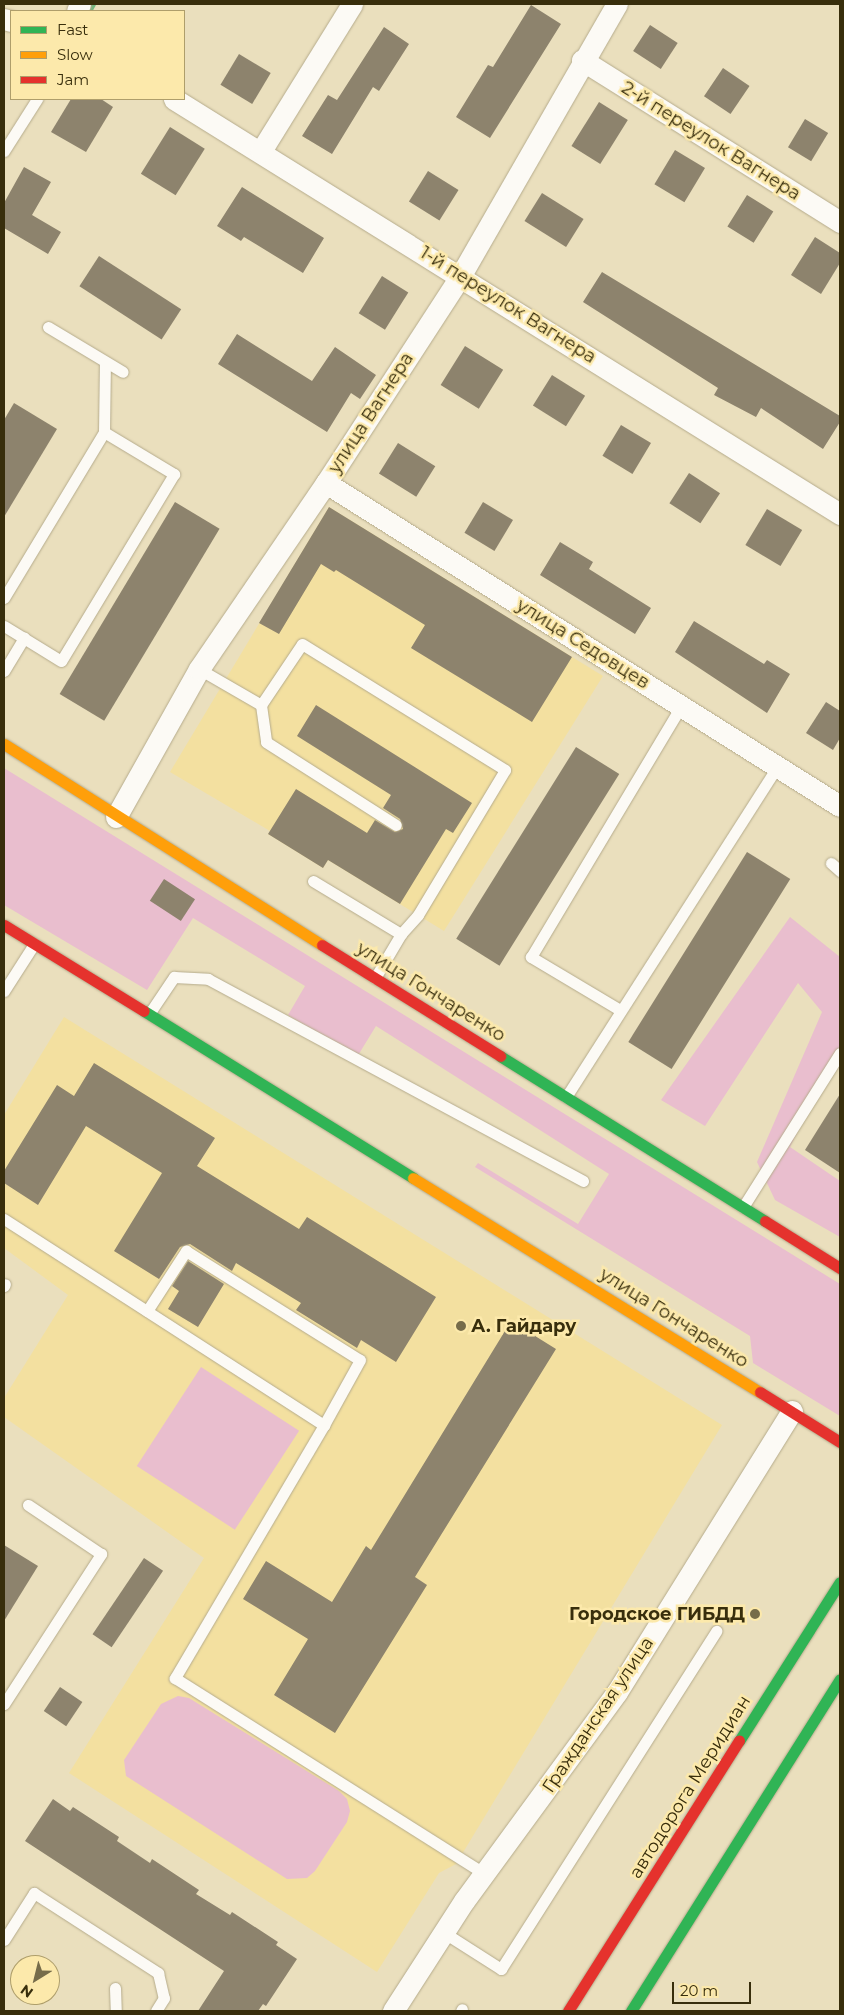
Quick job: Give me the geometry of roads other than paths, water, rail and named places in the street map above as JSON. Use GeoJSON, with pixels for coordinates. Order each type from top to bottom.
{"type":"FeatureCollection","features":[{"type":"Feature","properties":{"kind":"street"},"geometry":{"type":"LineString","coordinates":[[261,151],[352,4]]}},
{"type":"Feature","properties":{"kind":"street","name":"улица Вагнера"},"geometry":{"type":"LineString","coordinates":[[116,818],[199,669],[326,482],[460,275],[582,60],[616,4]]}},
{"type":"Feature","properties":{"kind":"street","name":"2-й переулок Вагнера"},"geometry":{"type":"LineString","coordinates":[[582,60],[840,222]]}},
{"type":"Feature","properties":{"kind":"street","name":"1-й переулок Вагнера"},"geometry":{"type":"LineString","coordinates":[[176,100],[460,275],[840,514]]}},
{"type":"Feature","properties":{"kind":"street","name":"улица Седовцев"},"geometry":{"type":"LineString","coordinates":[[326,482],[840,806]]}},
{"type":"Feature","properties":{"kind":"street","name":"улица Гончаренко"},"geometry":{"type":"LineString","coordinates":[[4,744],[116,818],[840,1268]]}},
{"type":"Feature","properties":{"kind":"street","name":"улица Гончаренко"},"geometry":{"type":"LineString","coordinates":[[4,925],[840,1442]]}},
{"type":"Feature","properties":{"kind":"street","name":"Гражданская улица"},"geometry":{"type":"LineString","coordinates":[[393,2011],[443,1932],[617,1692],[792,1411]]}},
{"type":"Feature","properties":{"kind":"street","name":"автодорога Меридиан"},"geometry":{"type":"LineString","coordinates":[[568,2011],[840,1582]]}},
{"type":"Feature","properties":{"kind":"street"},"geometry":{"type":"LineString","coordinates":[[631,2011],[840,1678]]}},
{"type":"Feature","properties":{"kind":"lane"},"geometry":{"type":"LineString","coordinates":[[4,151],[36,100]]}},
{"type":"Feature","properties":{"kind":"lane"},"geometry":{"type":"LineString","coordinates":[[48,327],[123,372]]}},
{"type":"Feature","properties":{"kind":"lane"},"geometry":{"type":"LineString","coordinates":[[4,598],[104,432],[105,362]]}},
{"type":"Feature","properties":{"kind":"lane"},"geometry":{"type":"LineString","coordinates":[[4,626],[61,661],[174,474],[104,432]]}},
{"type":"Feature","properties":{"kind":"lane"},"geometry":{"type":"LineString","coordinates":[[4,671],[24,638]]}},
{"type":"Feature","properties":{"kind":"lane"},"geometry":{"type":"LineString","coordinates":[[375,978],[401,934],[418,915],[506,770],[302,644],[261,705],[266,742],[396,826]]}},
{"type":"Feature","properties":{"kind":"lane"},"geometry":{"type":"LineString","coordinates":[[199,669],[261,705]]}},
{"type":"Feature","properties":{"kind":"lane"},"geometry":{"type":"LineString","coordinates":[[620,1010],[531,957],[682,706]]}},
{"type":"Feature","properties":{"kind":"lane"},"geometry":{"type":"LineString","coordinates":[[566,1097],[776,767]]}},
{"type":"Feature","properties":{"kind":"lane"},"geometry":{"type":"LineString","coordinates":[[830,863],[840,870]]}},
{"type":"Feature","properties":{"kind":"lane"},"geometry":{"type":"LineString","coordinates":[[313,881],[401,934]]}},
{"type":"Feature","properties":{"kind":"lane"},"geometry":{"type":"LineString","coordinates":[[4,991],[34,944]]}},
{"type":"Feature","properties":{"kind":"lane"},"geometry":{"type":"LineString","coordinates":[[149,1014],[174,977],[208,979],[583,1181]]}},
{"type":"Feature","properties":{"kind":"lane"},"geometry":{"type":"LineString","coordinates":[[743,1207],[840,1054]]}},
{"type":"Feature","properties":{"kind":"lane"},"geometry":{"type":"LineString","coordinates":[[4,1220],[324,1425]]}},
{"type":"Feature","properties":{"kind":"lane"},"geometry":{"type":"LineString","coordinates":[[148,1311],[186,1251],[360,1360],[324,1425],[175,1678],[484,1874]]}},
{"type":"Feature","properties":{"kind":"lane"},"geometry":{"type":"LineString","coordinates":[[4,1704],[101,1554],[28,1505]]}},
{"type":"Feature","properties":{"kind":"lane"},"geometry":{"type":"LineString","coordinates":[[443,1932],[501,1969],[716,1631]]}},
{"type":"Feature","properties":{"kind":"lane"},"geometry":{"type":"LineString","coordinates":[[4,1940],[34,1893],[158,1973],[164,1998],[156,2011]]}},
{"type":"Feature","properties":{"kind":"lane"},"geometry":{"type":"LineString","coordinates":[[115,1988],[116,2011]]}},
{"type":"Feature","properties":{"kind":"waterway"},"geometry":{"type":"LineString","coordinates":[[89,10],[92,4]]}},
{"type":"Feature","properties":{"kind":"place","name":"А. Гайдару"},"geometry":{"type":"Point","coordinates":[461,1326]}},
{"type":"Feature","properties":{"kind":"place","name":"Городское ГИБДД"},"geometry":{"type":"Point","coordinates":[755,1614]}}]}
